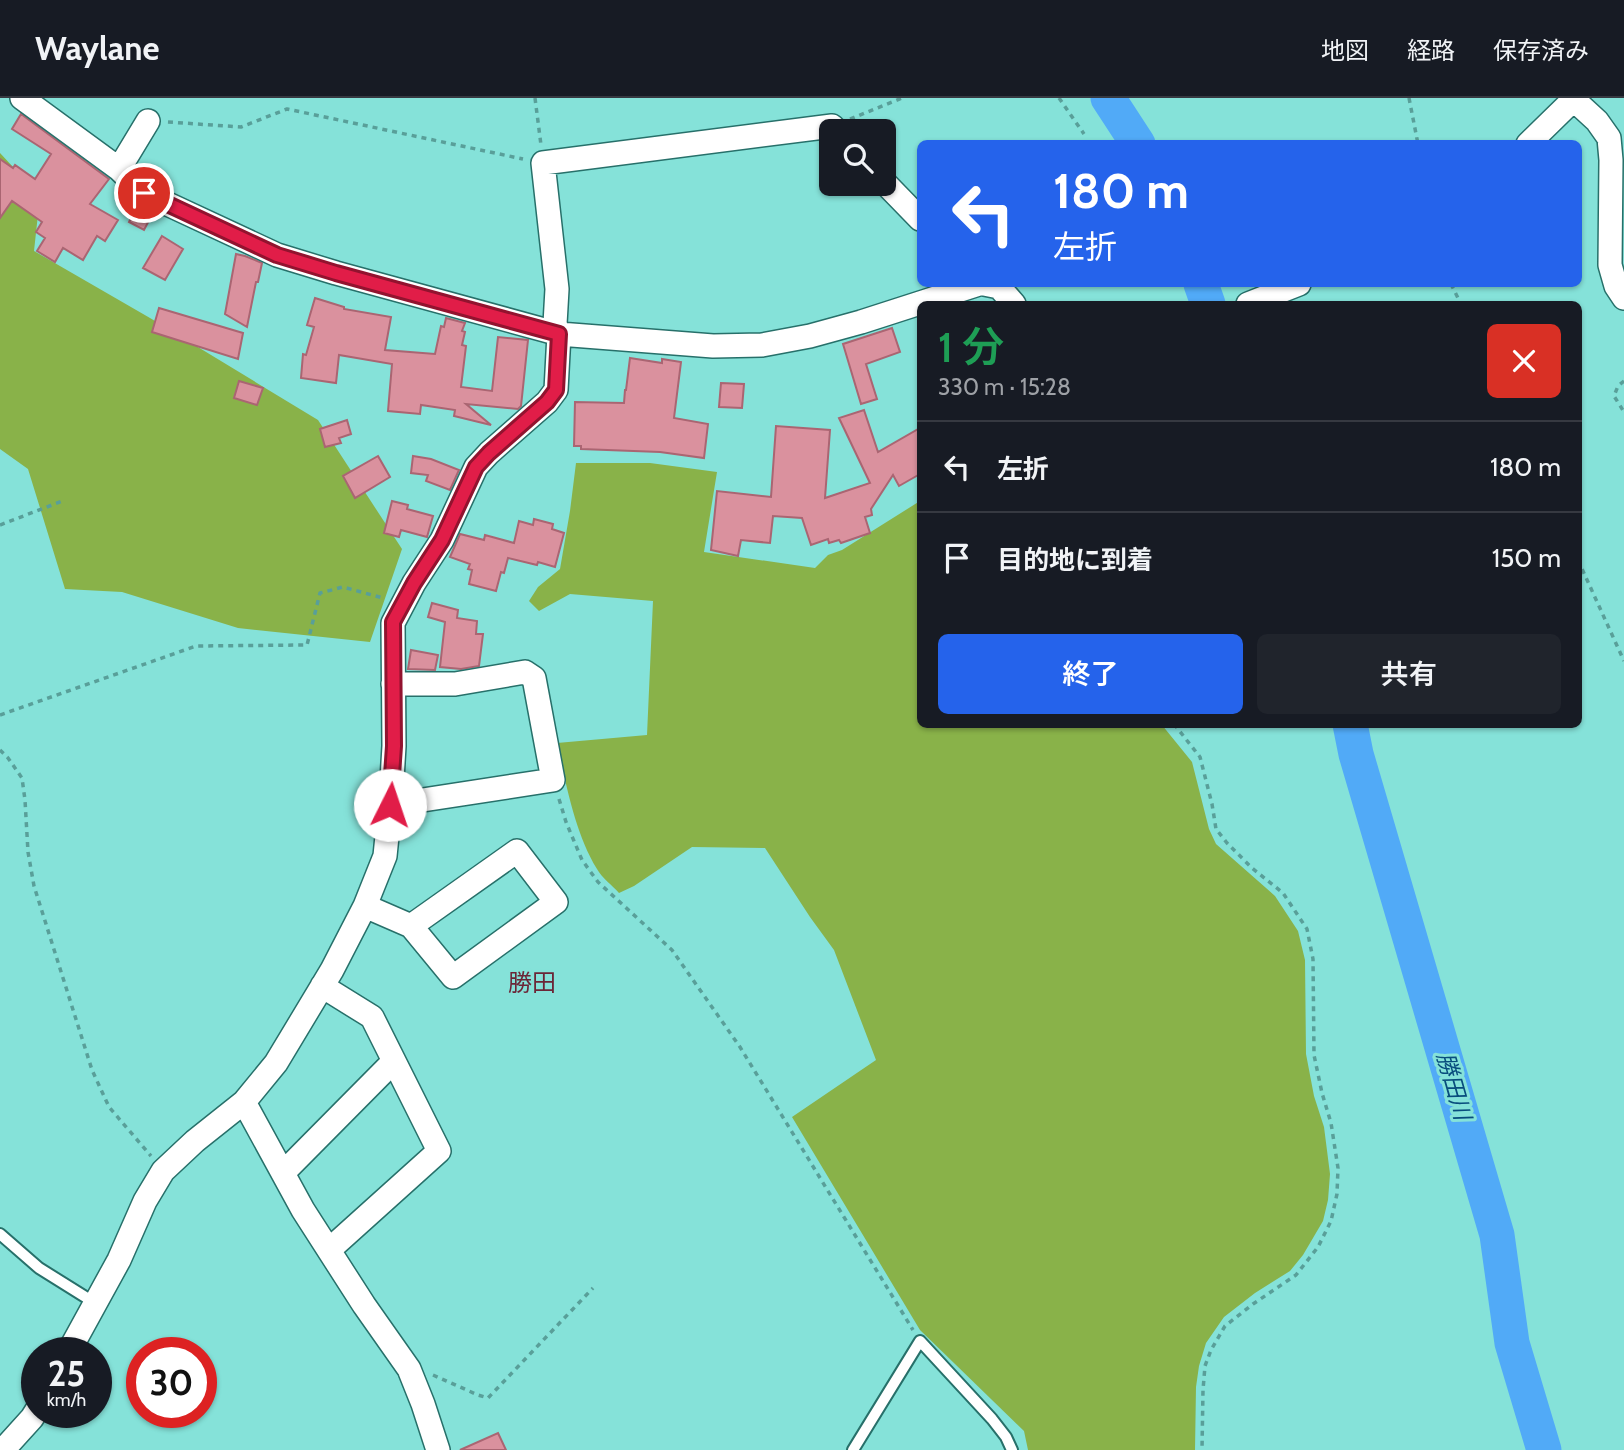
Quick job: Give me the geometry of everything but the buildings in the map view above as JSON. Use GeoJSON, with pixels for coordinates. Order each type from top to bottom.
{"type":"FeatureCollection","features":[{"type":"Feature","properties":{"kind":"street"},"geometry":{"type":"LineString","coordinates":[[22,98],[119,169],[144,193],[277,255],[559,334],[713,346],[762,345],[810,336],[917,304]]}},
{"type":"Feature","properties":{"kind":"street"},"geometry":{"type":"LineString","coordinates":[[1532,140],[1573,99],[1597,121],[1609,138],[1612,160],[1610,265],[1616,286],[1624,298]]}},
{"type":"Feature","properties":{"kind":"street"},"geometry":{"type":"LineString","coordinates":[[119,169],[148,121]]}},
{"type":"Feature","properties":{"kind":"street"},"geometry":{"type":"LineString","coordinates":[[77,1337],[119,1260],[145,1201],[163,1171],[244,1102],[276,1063],[365,906],[384,856],[390,805],[394,746],[393,622],[442,540],[476,467],[547,402],[556,390],[559,334],[555,324],[557,289],[544,163],[819,131]]}},
{"type":"Feature","properties":{"kind":"street"},"geometry":{"type":"LineString","coordinates":[[896,194],[917,216]]}},
{"type":"Feature","properties":{"kind":"street"},"geometry":{"type":"LineString","coordinates":[[928,301],[972,287]]}},
{"type":"Feature","properties":{"kind":"street"},"geometry":{"type":"LineString","coordinates":[[999,287],[1011,301]]}},
{"type":"Feature","properties":{"kind":"street"},"geometry":{"type":"LineString","coordinates":[[1257,301],[1292,287]]}},
{"type":"Feature","properties":{"kind":"street"},"geometry":{"type":"LineString","coordinates":[[390,805],[553,780],[534,678],[525,672],[455,684],[393,684]]}},
{"type":"Feature","properties":{"kind":"street"},"geometry":{"type":"LineString","coordinates":[[365,906],[411,926],[453,977],[556,902],[517,851],[411,926]]}},
{"type":"Feature","properties":{"kind":"street"},"geometry":{"type":"LineString","coordinates":[[322,986],[372,1017],[439,1151],[329,1250]]}},
{"type":"Feature","properties":{"kind":"street"},"geometry":{"type":"LineString","coordinates":[[283,1173],[394,1061]]}},
{"type":"Feature","properties":{"kind":"street"},"geometry":{"type":"LineString","coordinates":[[244,1102],[303,1210],[403,1360],[423,1404],[438,1450]]}},
{"type":"Feature","properties":{"kind":"street"},"geometry":{"type":"LineString","coordinates":[[3,1450],[23,1428]]}},
{"type":"Feature","properties":{"kind":"lane"},"geometry":{"type":"LineString","coordinates":[[0,1234],[39,1268],[95,1303]]}},
{"type":"Feature","properties":{"kind":"lane"},"geometry":{"type":"LineString","coordinates":[[853,1450],[920,1341],[992,1419],[1012,1450]]}},
{"type":"Feature","properties":{"kind":"path"},"geometry":{"type":"LineString","coordinates":[[148,121],[241,127],[287,109],[544,163],[536,98]]}},
{"type":"Feature","properties":{"kind":"path"},"geometry":{"type":"LineString","coordinates":[[857,119],[902,98]]}},
{"type":"Feature","properties":{"kind":"path"},"geometry":{"type":"LineString","coordinates":[[1059,98],[1084,134]]}},
{"type":"Feature","properties":{"kind":"path"},"geometry":{"type":"LineString","coordinates":[[1409,98],[1417,140]]}},
{"type":"Feature","properties":{"kind":"path"},"geometry":{"type":"LineString","coordinates":[[1624,381],[1618,386],[1614,396],[1624,412]]}},
{"type":"Feature","properties":{"kind":"path"},"geometry":{"type":"LineString","coordinates":[[0,525],[65,500]]}},
{"type":"Feature","properties":{"kind":"path"},"geometry":{"type":"LineString","coordinates":[[1582,569],[1624,661]]}},
{"type":"Feature","properties":{"kind":"path"},"geometry":{"type":"LineString","coordinates":[[0,715],[196,646],[307,645],[320,593],[343,587],[402,604]]}},
{"type":"Feature","properties":{"kind":"path"},"geometry":{"type":"LineString","coordinates":[[1177,728],[1200,757],[1216,829],[1227,843],[1283,893],[1307,929],[1313,959],[1314,1055],[1331,1123],[1338,1168],[1337,1194],[1331,1220],[1318,1247],[1296,1275],[1225,1326],[1211,1350],[1205,1366],[1202,1450]]}},
{"type":"Feature","properties":{"kind":"path"},"geometry":{"type":"LineString","coordinates":[[0,750],[22,778],[28,852],[34,886],[92,1070],[109,1107],[163,1171]]}},
{"type":"Feature","properties":{"kind":"path"},"geometry":{"type":"LineString","coordinates":[[553,780],[582,860],[598,882],[672,950],[687,971],[740,1047],[920,1341]]}},
{"type":"Feature","properties":{"kind":"path"},"geometry":{"type":"LineString","coordinates":[[403,1360],[488,1398],[593,1288]]}},
{"type":"Feature","properties":{"kind":"green space"},"geometry":{"type":"Polygon","coordinates":[[[0,153],[40,196],[34,251],[318,420],[402,549],[370,642],[238,628],[122,592],[65,589],[28,469],[0,449],[0,153]]]}},
{"type":"Feature","properties":{"kind":"green space"},"geometry":{"type":"Polygon","coordinates":[[[576,463],[650,463],[717,472],[704,552],[815,568],[828,555],[842,550],[917,503],[917,728],[1164,728],[1192,762],[1209,829],[1216,844],[1275,896],[1298,931],[1305,960],[1306,1054],[1314,1096],[1324,1127],[1330,1174],[1323,1221],[1303,1255],[1290,1271],[1224,1317],[1206,1343],[1196,1387],[1195,1450],[1028,1450],[1024,1431],[920,1330],[792,1117],[876,1060],[834,950],[765,848],[692,847],[619,893],[597,869],[577,824],[557,743],[647,735],[653,601],[570,594],[539,611],[529,601],[538,587],[560,569],[576,463]]]}},
{"type":"Feature","properties":{"kind":"waterway","name":"勝田川"},"geometry":{"type":"LineString","coordinates":[[1108,98],[1135,140]]}},
{"type":"Feature","properties":{"kind":"waterway","name":"勝田川"},"geometry":{"type":"LineString","coordinates":[[1202,287],[1207,301]]}},
{"type":"Feature","properties":{"kind":"waterway","name":"勝田川"},"geometry":{"type":"LineString","coordinates":[[1351,728],[1356,754],[1497,1235],[1512,1343],[1544,1450]]}},
{"type":"Feature","properties":{"kind":"district","name":"勝田"},"geometry":{"type":"Point","coordinates":[532,982]}},
{"type":"Feature","properties":{"kind":"route"},"geometry":{"type":"LineString","coordinates":[[144,193],[277,255],[559,334],[556,390],[547,402],[476,467],[442,540],[393,622],[394,746],[390,805]]}}]}
